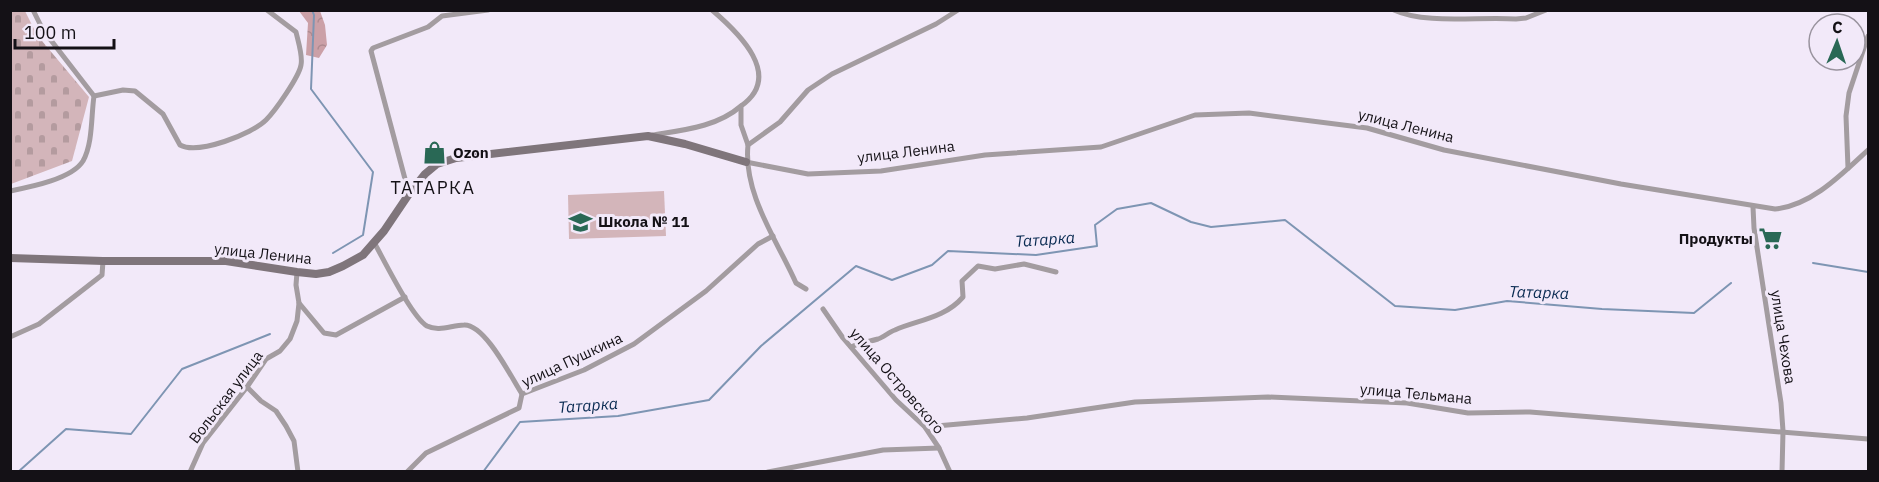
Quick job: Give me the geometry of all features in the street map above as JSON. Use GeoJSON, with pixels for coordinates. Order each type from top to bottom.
{"type":"FeatureCollection","features":[{"type":"Feature","properties":{"kind":"street"},"geometry":{"type":"LineString","coordinates":[[10,191],[34,186],[75,169],[83,161],[88,144],[94,96],[43,30],[33,10]]}},
{"type":"Feature","properties":{"kind":"street"},"geometry":{"type":"LineString","coordinates":[[94,96],[123,90],[135,91],[163,114],[180,145],[189,149],[230,139],[251,130],[266,121],[284,96],[302,64],[296,32],[267,10]]}},
{"type":"Feature","properties":{"kind":"street"},"geometry":{"type":"LineString","coordinates":[[409,194],[371,51],[373,48],[428,27],[447,10]]}},
{"type":"Feature","properties":{"kind":"street"},"geometry":{"type":"LineString","coordinates":[[442,16],[488,10]]}},
{"type":"Feature","properties":{"kind":"street"},"geometry":{"type":"LineString","coordinates":[[648,136],[696,128],[714,122],[733,114],[755,95],[758,88],[757,66],[752,53],[712,10]]}},
{"type":"Feature","properties":{"kind":"street"},"geometry":{"type":"LineString","coordinates":[[748,145],[780,122],[808,90],[832,74],[936,24],[958,10]]}},
{"type":"Feature","properties":{"kind":"street"},"geometry":{"type":"LineString","coordinates":[[1394,10],[1405,15],[1431,18],[1516,19],[1526,18],[1546,10]]}},
{"type":"Feature","properties":{"kind":"street"},"geometry":{"type":"LineString","coordinates":[[1848,168],[1846,116],[1850,93],[1869,36]]}},
{"type":"Feature","properties":{"kind":"street"},"geometry":{"type":"LineString","coordinates":[[741,106],[741,125],[748,145],[746,162],[757,200],[796,283],[806,289]]}},
{"type":"Feature","properties":{"kind":"street","name":"улица Ленина"},"geometry":{"type":"LineString","coordinates":[[10,258],[225,261],[316,273],[343,266],[363,255],[375,244],[425,174],[437,164],[456,158],[648,136],[746,162],[808,174],[880,171],[985,155],[1101,147],[1195,116],[1249,112],[1367,128],[1444,150],[1753,207],[1775,209],[1790,208],[1818,191],[1869,150]]}},
{"type":"Feature","properties":{"kind":"street","name":"улица Чехова"},"geometry":{"type":"LineString","coordinates":[[1753,207],[1783,431],[1782,471]]}},
{"type":"Feature","properties":{"kind":"street","name":"улица Пушкина"},"geometry":{"type":"LineString","coordinates":[[407,471],[426,453],[519,408],[522,394],[584,370],[634,344],[706,291],[758,244],[773,236]]}},
{"type":"Feature","properties":{"kind":"street"},"geometry":{"type":"LineString","coordinates":[[375,244],[419,319],[427,326],[444,329],[462,324],[475,327],[490,345],[522,394]]}},
{"type":"Feature","properties":{"kind":"street"},"geometry":{"type":"LineString","coordinates":[[10,337],[39,324],[102,275],[103,261]]}},
{"type":"Feature","properties":{"kind":"street"},"geometry":{"type":"LineString","coordinates":[[850,347],[862,341],[877,340],[895,330],[939,315],[963,297],[962,281],[978,266],[995,269],[1024,264],[1056,272]]}},
{"type":"Feature","properties":{"kind":"street","name":"Вольская улица"},"geometry":{"type":"LineString","coordinates":[[190,471],[203,443],[266,359],[280,351],[290,339],[297,321],[299,303],[296,285],[297,272]]}},
{"type":"Feature","properties":{"kind":"street"},"geometry":{"type":"LineString","coordinates":[[299,303],[324,333],[336,335],[405,297]]}},
{"type":"Feature","properties":{"kind":"street","name":"улица Островского"},"geometry":{"type":"LineString","coordinates":[[823,309],[850,347],[896,400],[925,427],[950,471]]}},
{"type":"Feature","properties":{"kind":"street"},"geometry":{"type":"LineString","coordinates":[[247,387],[261,401],[276,411],[286,426],[294,441],[297,471]]}},
{"type":"Feature","properties":{"kind":"street","name":"улица Тельмана"},"geometry":{"type":"LineString","coordinates":[[925,427],[1027,418],[1136,402],[1268,397],[1407,403],[1468,412],[1530,412],[1869,439]]}},
{"type":"Feature","properties":{"kind":"street"},"geometry":{"type":"LineString","coordinates":[[768,471],[883,450],[939,448]]}},
{"type":"Feature","properties":{"kind":"green space"},"geometry":{"type":"Polygon","coordinates":[[[10,11],[25,11],[37,35],[89,97],[72,161],[11,184],[10,11]]]}},
{"type":"Feature","properties":{"kind":"green space"},"geometry":{"type":"Polygon","coordinates":[[[299,11],[320,11],[325,25],[327,45],[319,58],[306,55],[308,23],[299,11]]]}},
{"type":"Feature","properties":{"kind":"green space"},"geometry":{"type":"Polygon","coordinates":[[[664,191],[666,236],[569,239],[568,195],[664,191]]]}},
{"type":"Feature","properties":{"kind":"waterway"},"geometry":{"type":"LineString","coordinates":[[312,10],[314,15],[311,89],[373,172],[363,235],[333,253]]}},
{"type":"Feature","properties":{"kind":"waterway","name":"Татарка"},"geometry":{"type":"LineString","coordinates":[[483,472],[520,422],[618,416],[709,400],[761,346],[856,266],[892,280],[932,265],[948,251],[1036,255],[1097,246],[1095,225],[1117,209],[1151,203],[1191,222],[1211,227],[1285,220],[1395,306],[1455,310],[1507,301],[1602,309],[1694,313],[1731,283]]}},
{"type":"Feature","properties":{"kind":"waterway","name":"Татарка"},"geometry":{"type":"LineString","coordinates":[[1813,263],[1868,272]]}},
{"type":"Feature","properties":{"kind":"waterway"},"geometry":{"type":"LineString","coordinates":[[18,472],[66,429],[131,434],[182,369],[270,334]]}},
{"type":"Feature","properties":{"kind":"place","name":"Ozon"},"geometry":{"type":"Point","coordinates":[435,153]}},
{"type":"Feature","properties":{"kind":"place","name":"Школа № 11"},"geometry":{"type":"Point","coordinates":[580,222]}},
{"type":"Feature","properties":{"kind":"place","name":"Продукты"},"geometry":{"type":"Point","coordinates":[1771,239]}},
{"type":"Feature","properties":{"kind":"district","name":"ТАТАРКА"},"geometry":{"type":"Point","coordinates":[433,188]}}]}
